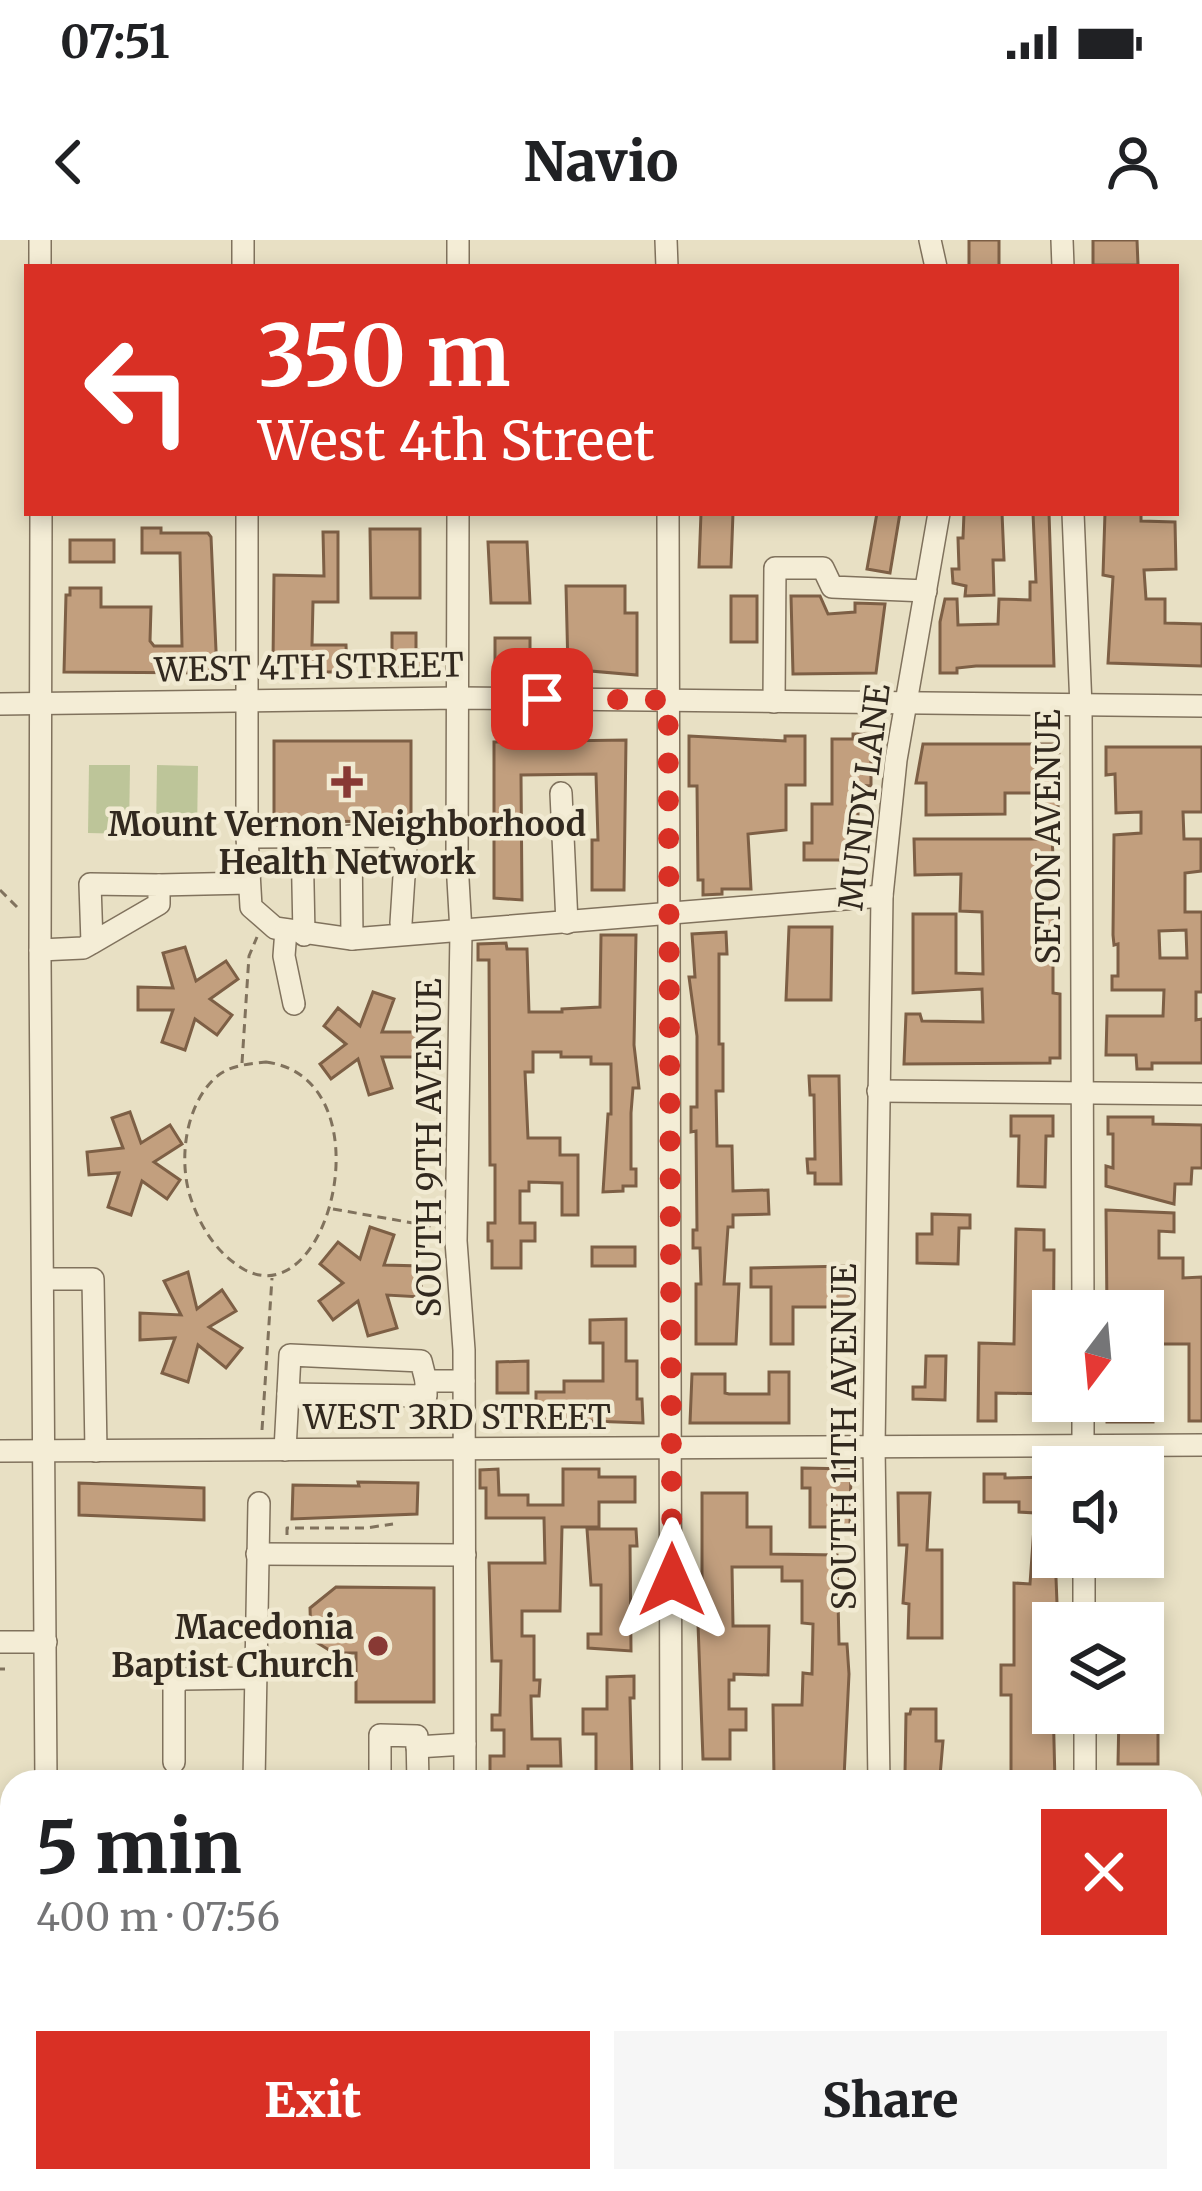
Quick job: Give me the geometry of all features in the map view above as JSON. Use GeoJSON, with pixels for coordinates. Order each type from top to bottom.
{"type":"FeatureCollection","features":[{"type":"Feature","properties":{"kind":"street"},"geometry":{"type":"LineString","coordinates":[[41,516],[46,1770]]}},
{"type":"Feature","properties":{"kind":"street"},"geometry":{"type":"LineString","coordinates":[[247,516],[247,837],[251,907],[262,916],[295,933],[352,939],[882,896]]}},
{"type":"Feature","properties":{"kind":"street","name":"SOUTH 9TH AVENUE"},"geometry":{"type":"LineString","coordinates":[[458,516],[461,932],[456,1241],[464,1381],[465,1770]]}},
{"type":"Feature","properties":{"kind":"street"},"geometry":{"type":"LineString","coordinates":[[668,516],[671,1770]]}},
{"type":"Feature","properties":{"kind":"street","name":"MUNDY LANE"},"geometry":{"type":"LineString","coordinates":[[878,1091],[886,834],[938,516]]}},
{"type":"Feature","properties":{"kind":"street","name":"SETON AVENUE"},"geometry":{"type":"LineString","coordinates":[[1073,516],[1081,706],[1083,1290]]}},
{"type":"Feature","properties":{"kind":"street"},"geometry":{"type":"LineString","coordinates":[[774,702],[775,568],[823,568],[832,587],[926,591]]}},
{"type":"Feature","properties":{"kind":"street","name":"WEST 4TH STREET"},"geometry":{"type":"LineString","coordinates":[[0,704],[458,698],[1202,706]]}},
{"type":"Feature","properties":{"kind":"street"},"geometry":{"type":"LineString","coordinates":[[562,793],[567,923]]}},
{"type":"Feature","properties":{"kind":"street"},"geometry":{"type":"LineString","coordinates":[[351,836],[352,939]]}},
{"type":"Feature","properties":{"kind":"street"},"geometry":{"type":"LineString","coordinates":[[247,837],[398,836],[406,845],[401,923]]}},
{"type":"Feature","properties":{"kind":"street"},"geometry":{"type":"LineString","coordinates":[[294,1004],[284,956],[295,933],[302,837]]}},
{"type":"Feature","properties":{"kind":"street"},"geometry":{"type":"LineString","coordinates":[[92,943],[90,884],[249,883]]}},
{"type":"Feature","properties":{"kind":"street"},"geometry":{"type":"LineString","coordinates":[[40,950],[83,948],[159,904],[159,885]]}},
{"type":"Feature","properties":{"kind":"street"},"geometry":{"type":"LineString","coordinates":[[878,1091],[1202,1094]]}},
{"type":"Feature","properties":{"kind":"street","name":"SOUTH 11TH AVENUE"},"geometry":{"type":"LineString","coordinates":[[878,1091],[874,1447],[879,1770]]}},
{"type":"Feature","properties":{"kind":"street"},"geometry":{"type":"LineString","coordinates":[[44,1280],[93,1279],[96,1450]]}},
{"type":"Feature","properties":{"kind":"street"},"geometry":{"type":"LineString","coordinates":[[285,1450],[290,1355],[421,1361],[426,1381],[426,1396],[288,1394]]}},
{"type":"Feature","properties":{"kind":"street"},"geometry":{"type":"LineString","coordinates":[[426,1381],[464,1381]]}},
{"type":"Feature","properties":{"kind":"street","name":"WEST 3RD STREET"},"geometry":{"type":"LineString","coordinates":[[1164,1449],[1202,1445]]}},
{"type":"Feature","properties":{"kind":"street","name":"WEST 3RD STREET"},"geometry":{"type":"LineString","coordinates":[[0,1451],[874,1447],[1032,1455]]}},
{"type":"Feature","properties":{"kind":"street"},"geometry":{"type":"LineString","coordinates":[[254,1770],[259,1503]]}},
{"type":"Feature","properties":{"kind":"street"},"geometry":{"type":"LineString","coordinates":[[257,1554],[465,1555]]}},
{"type":"Feature","properties":{"kind":"street"},"geometry":{"type":"LineString","coordinates":[[0,1642],[46,1642]]}},
{"type":"Feature","properties":{"kind":"street"},"geometry":{"type":"LineString","coordinates":[[174,1762],[174,1685],[182,1679],[254,1678]]}},
{"type":"Feature","properties":{"kind":"street"},"geometry":{"type":"LineString","coordinates":[[1085,1734],[1085,1770]]}},
{"type":"Feature","properties":{"kind":"street"},"geometry":{"type":"LineString","coordinates":[[380,1770],[380,1735],[417,1736],[418,1770]]}},
{"type":"Feature","properties":{"kind":"street"},"geometry":{"type":"LineString","coordinates":[[417,1747],[465,1744]]}},
{"type":"Feature","properties":{"kind":"path"},"geometry":{"type":"LineString","coordinates":[[0,890],[22,913]]}},
{"type":"Feature","properties":{"kind":"path"},"geometry":{"type":"LineString","coordinates":[[242,1065],[249,956],[262,916]]}},
{"type":"Feature","properties":{"kind":"path"},"geometry":{"type":"LineString","coordinates":[[242,1065],[291,1065],[325,1105],[334,1133],[332,1209],[311,1248],[286,1271],[272,1275],[253,1274],[232,1262],[206,1234],[188,1189],[188,1127],[200,1097],[217,1076],[242,1065]]}},
{"type":"Feature","properties":{"kind":"path"},"geometry":{"type":"LineString","coordinates":[[332,1209],[440,1228]]}},
{"type":"Feature","properties":{"kind":"path"},"geometry":{"type":"LineString","coordinates":[[260,1450],[272,1275]]}},
{"type":"Feature","properties":{"kind":"path"},"geometry":{"type":"LineString","coordinates":[[286,1555],[287,1528],[392,1524]]}},
{"type":"Feature","properties":{"kind":"green space"},"geometry":{"type":"Polygon","coordinates":[[[89,765],[130,765],[129,834],[88,833],[89,765]]]}},
{"type":"Feature","properties":{"kind":"green space"},"geometry":{"type":"Polygon","coordinates":[[[157,765],[198,766],[197,834],[156,834],[157,765]]]}},
{"type":"Feature","properties":{"kind":"building"},"geometry":{"type":"Polygon","coordinates":[[[969,240],[999,240],[999,264],[969,264],[969,240]]]}},
{"type":"Feature","properties":{"kind":"building"},"geometry":{"type":"Polygon","coordinates":[[[1093,240],[1137,240],[1138,264],[1093,264],[1093,240]]]}},
{"type":"Feature","properties":{"kind":"building"},"geometry":{"type":"Polygon","coordinates":[[[701,516],[733,516],[731,567],[699,567],[701,516]]]}},
{"type":"Feature","properties":{"kind":"building"},"geometry":{"type":"Polygon","coordinates":[[[876,516],[900,516],[890,573],[867,569],[876,516]]]}},
{"type":"Feature","properties":{"kind":"building"},"geometry":{"type":"Polygon","coordinates":[[[964,516],[1002,516],[1004,560],[993,560],[994,595],[965,596],[966,586],[953,583],[952,569],[959,569],[958,538],[963,538],[964,516]]]}},
{"type":"Feature","properties":{"kind":"building"},"geometry":{"type":"Polygon","coordinates":[[[1033,516],[1049,516],[1054,666],[976,666],[940,673],[945,599],[957,599],[958,625],[998,624],[999,599],[1030,600],[1030,582],[1036,582],[1033,516]]]}},
{"type":"Feature","properties":{"kind":"building"},"geometry":{"type":"Polygon","coordinates":[[[1105,516],[1175,522],[1176,569],[1144,570],[1146,599],[1165,599],[1165,623],[1202,624],[1202,666],[1108,663],[1113,577],[1103,575],[1105,516]]]}},
{"type":"Feature","properties":{"kind":"building"},"geometry":{"type":"Polygon","coordinates":[[[142,528],[211,537],[217,673],[64,672],[70,588],[101,588],[101,607],[151,607],[150,641],[154,646],[182,646],[180,553],[142,553],[142,528]]]}},
{"type":"Feature","properties":{"kind":"building"},"geometry":{"type":"Polygon","coordinates":[[[370,529],[420,529],[420,598],[371,598],[370,529]]]}},
{"type":"Feature","properties":{"kind":"building"},"geometry":{"type":"Polygon","coordinates":[[[323,532],[338,532],[338,602],[313,602],[312,645],[346,645],[347,672],[324,672],[324,663],[273,662],[274,575],[324,576],[323,532]]]}},
{"type":"Feature","properties":{"kind":"building"},"geometry":{"type":"Polygon","coordinates":[[[70,540],[114,540],[114,562],[70,562],[70,540]]]}},
{"type":"Feature","properties":{"kind":"building"},"geometry":{"type":"Polygon","coordinates":[[[488,542],[527,542],[530,603],[491,603],[488,542]]]}},
{"type":"Feature","properties":{"kind":"building"},"geometry":{"type":"Polygon","coordinates":[[[566,586],[625,586],[625,613],[637,613],[637,675],[568,669],[566,586]]]}},
{"type":"Feature","properties":{"kind":"building"},"geometry":{"type":"Polygon","coordinates":[[[731,596],[757,596],[757,642],[731,642],[731,596]]]}},
{"type":"Feature","properties":{"kind":"building"},"geometry":{"type":"Polygon","coordinates":[[[791,596],[820,596],[828,614],[855,612],[855,603],[885,604],[876,673],[793,674],[791,596]]]}},
{"type":"Feature","properties":{"kind":"building"},"geometry":{"type":"Polygon","coordinates":[[[392,633],[416,633],[416,650],[424,650],[424,666],[418,671],[392,671],[392,633]]]}},
{"type":"Feature","properties":{"kind":"building"},"geometry":{"type":"Polygon","coordinates":[[[495,638],[530,638],[530,664],[495,664],[495,638]]]}},
{"type":"Feature","properties":{"kind":"building"},"geometry":{"type":"Polygon","coordinates":[[[853,734],[871,734],[871,786],[858,785],[858,822],[848,822],[848,860],[804,860],[804,843],[812,843],[812,804],[832,804],[832,739],[853,739],[853,734]]]}},
{"type":"Feature","properties":{"kind":"building"},"geometry":{"type":"Polygon","coordinates":[[[689,736],[785,741],[785,736],[805,736],[805,785],[786,785],[786,830],[748,834],[751,889],[703,895],[703,880],[698,880],[697,786],[689,786],[689,736]]]}},
{"type":"Feature","properties":{"kind":"building"},"geometry":{"type":"Polygon","coordinates":[[[626,740],[624,890],[592,890],[592,840],[598,840],[596,774],[521,775],[522,900],[494,898],[494,742],[626,740]]]}},
{"type":"Feature","properties":{"kind":"building"},"geometry":{"type":"Polygon","coordinates":[[[274,741],[411,741],[411,827],[399,821],[274,822],[274,741]]]}},
{"type":"Feature","properties":{"kind":"building"},"geometry":{"type":"Polygon","coordinates":[[[923,744],[1059,744],[1058,813],[1044,813],[1044,793],[1005,793],[1005,814],[926,815],[926,783],[916,783],[923,744]]]}},
{"type":"Feature","properties":{"kind":"building"},"geometry":{"type":"Polygon","coordinates":[[[1106,747],[1202,747],[1202,812],[1183,812],[1184,839],[1201,839],[1201,871],[1185,873],[1185,912],[1202,912],[1202,992],[1196,992],[1196,1020],[1202,1019],[1202,1063],[1152,1063],[1152,1069],[1137,1069],[1136,1055],[1106,1055],[1107,1016],[1163,1016],[1164,990],[1112,990],[1112,976],[1118,976],[1118,944],[1114,945],[1113,935],[1114,835],[1141,833],[1141,812],[1116,813],[1115,774],[1106,775],[1106,747]],[[1186,930],[1159,931],[1160,958],[1187,958],[1186,930]]]}},
{"type":"Feature","properties":{"kind":"building"},"geometry":{"type":"Polygon","coordinates":[[[914,839],[1052,839],[1054,871],[1035,872],[1035,917],[1053,917],[1053,993],[1060,994],[1060,1058],[1050,1058],[1050,1063],[904,1064],[906,1014],[920,1014],[922,1021],[983,1022],[982,989],[913,993],[913,914],[956,914],[956,973],[983,974],[982,912],[960,911],[961,874],[915,875],[914,839]]]}},
{"type":"Feature","properties":{"kind":"building"},"geometry":{"type":"Polygon","coordinates":[[[789,927],[832,927],[831,1000],[786,1000],[789,927]]]}},
{"type":"Feature","properties":{"kind":"building"},"geometry":{"type":"Polygon","coordinates":[[[726,932],[727,954],[719,954],[723,1091],[716,1091],[717,1146],[732,1146],[733,1191],[768,1190],[769,1214],[733,1215],[733,1227],[728,1227],[724,1284],[739,1284],[736,1344],[696,1344],[696,1284],[701,1284],[700,1248],[693,1248],[696,1131],[691,1132],[691,1107],[697,1107],[697,1036],[689,977],[695,977],[692,934],[726,932]]]}},
{"type":"Feature","properties":{"kind":"building"},"geometry":{"type":"Polygon","coordinates":[[[601,935],[636,935],[634,1045],[639,1088],[633,1088],[631,1169],[636,1169],[636,1186],[603,1192],[611,1064],[591,1064],[591,1057],[561,1057],[561,1052],[533,1052],[533,1072],[525,1072],[528,1138],[560,1138],[560,1155],[578,1155],[578,1215],[562,1215],[562,1183],[529,1182],[529,1191],[520,1191],[520,1223],[535,1223],[535,1241],[521,1241],[521,1268],[492,1268],[488,1223],[495,1223],[495,1165],[490,1165],[489,960],[478,960],[478,944],[506,943],[507,949],[527,949],[529,1012],[562,1012],[600,1007],[601,935]]]}},
{"type":"Feature","properties":{"kind":"building"},"geometry":{"type":"Polygon","coordinates":[[[185,947],[196,981],[226,961],[238,979],[210,999],[232,1015],[217,1035],[195,1019],[185,1050],[162,1042],[173,1010],[138,1010],[138,987],[173,988],[163,953],[185,947]]]}},
{"type":"Feature","properties":{"kind":"building"},"geometry":{"type":"Polygon","coordinates":[[[373,992],[394,999],[382,1032],[418,1032],[418,1057],[382,1057],[392,1088],[369,1095],[358,1059],[331,1079],[320,1064],[346,1044],[324,1026],[338,1008],[360,1026],[373,992]]]}},
{"type":"Feature","properties":{"kind":"building"},"geometry":{"type":"Polygon","coordinates":[[[809,1076],[839,1076],[841,1184],[815,1184],[815,1173],[808,1173],[807,1159],[815,1159],[814,1095],[810,1095],[809,1076]]]}},
{"type":"Feature","properties":{"kind":"building"},"geometry":{"type":"Polygon","coordinates":[[[130,1112],[141,1143],[170,1125],[182,1144],[154,1162],[180,1180],[167,1199],[142,1181],[131,1215],[108,1207],[119,1173],[89,1175],[87,1152],[123,1148],[112,1118],[130,1112]]]}},
{"type":"Feature","properties":{"kind":"building"},"geometry":{"type":"Polygon","coordinates":[[[1011,1116],[1053,1116],[1053,1136],[1046,1136],[1045,1187],[1018,1186],[1019,1136],[1011,1136],[1011,1116]]]}},
{"type":"Feature","properties":{"kind":"building"},"geometry":{"type":"Polygon","coordinates":[[[1108,1117],[1153,1117],[1153,1124],[1202,1125],[1202,1168],[1192,1168],[1191,1184],[1175,1184],[1174,1204],[1106,1186],[1106,1166],[1113,1168],[1108,1117]]]}},
{"type":"Feature","properties":{"kind":"building"},"geometry":{"type":"Polygon","coordinates":[[[1106,1210],[1174,1213],[1174,1232],[1159,1231],[1159,1258],[1183,1258],[1183,1278],[1202,1277],[1202,1421],[1189,1421],[1189,1344],[1164,1344],[1164,1290],[1107,1290],[1106,1210]]]}},
{"type":"Feature","properties":{"kind":"building"},"geometry":{"type":"Polygon","coordinates":[[[932,1214],[970,1215],[970,1228],[959,1228],[958,1264],[917,1263],[917,1234],[932,1234],[932,1214]]]}},
{"type":"Feature","properties":{"kind":"building"},"geometry":{"type":"Polygon","coordinates":[[[370,1227],[394,1235],[384,1265],[422,1266],[421,1297],[387,1295],[397,1328],[368,1336],[358,1301],[333,1320],[319,1301],[343,1283],[320,1264],[338,1242],[360,1259],[370,1227]]]}},
{"type":"Feature","properties":{"kind":"building"},"geometry":{"type":"Polygon","coordinates":[[[1016,1229],[1044,1230],[1044,1250],[1054,1250],[1054,1290],[1032,1290],[1032,1394],[996,1393],[996,1421],[978,1421],[979,1343],[1014,1344],[1016,1229]]]}},
{"type":"Feature","properties":{"kind":"building"},"geometry":{"type":"Polygon","coordinates":[[[592,1247],[635,1247],[635,1266],[592,1266],[592,1247]]]}},
{"type":"Feature","properties":{"kind":"building"},"geometry":{"type":"Polygon","coordinates":[[[850,1266],[851,1307],[793,1307],[793,1344],[771,1344],[771,1287],[751,1287],[751,1268],[850,1266]]]}},
{"type":"Feature","properties":{"kind":"building"},"geometry":{"type":"Polygon","coordinates":[[[188,1272],[197,1309],[222,1290],[236,1311],[209,1327],[242,1348],[226,1368],[198,1345],[188,1382],[162,1373],[175,1338],[140,1340],[140,1313],[181,1315],[164,1281],[188,1272]]]}},
{"type":"Feature","properties":{"kind":"building"},"geometry":{"type":"Polygon","coordinates":[[[626,1319],[626,1361],[637,1361],[637,1399],[642,1399],[643,1423],[536,1419],[536,1392],[564,1392],[564,1381],[603,1381],[603,1343],[590,1343],[590,1320],[626,1319]]]}},
{"type":"Feature","properties":{"kind":"building"},"geometry":{"type":"Polygon","coordinates":[[[926,1356],[946,1356],[945,1400],[913,1399],[913,1387],[925,1387],[926,1356]]]}},
{"type":"Feature","properties":{"kind":"building"},"geometry":{"type":"Polygon","coordinates":[[[528,1361],[528,1393],[497,1393],[497,1362],[528,1361]]]}},
{"type":"Feature","properties":{"kind":"building"},"geometry":{"type":"Polygon","coordinates":[[[769,1372],[789,1372],[789,1423],[690,1423],[692,1374],[725,1374],[725,1393],[769,1394],[769,1372]]]}},
{"type":"Feature","properties":{"kind":"building"},"geometry":{"type":"Polygon","coordinates":[[[802,1468],[851,1469],[850,1527],[810,1527],[810,1488],[802,1488],[802,1468]]]}},
{"type":"Feature","properties":{"kind":"building"},"geometry":{"type":"Polygon","coordinates":[[[498,1469],[499,1495],[528,1495],[528,1505],[563,1505],[563,1469],[599,1469],[599,1477],[635,1477],[635,1502],[599,1502],[599,1527],[562,1527],[560,1611],[522,1611],[522,1636],[534,1636],[534,1680],[540,1680],[539,1696],[531,1696],[532,1739],[560,1739],[561,1766],[490,1770],[490,1756],[504,1756],[504,1730],[492,1730],[492,1715],[500,1715],[501,1661],[492,1661],[489,1563],[545,1563],[544,1518],[486,1518],[486,1488],[480,1488],[480,1470],[498,1469]]]}},
{"type":"Feature","properties":{"kind":"building"},"geometry":{"type":"Polygon","coordinates":[[[984,1474],[1032,1477],[1032,1513],[1019,1512],[1019,1502],[984,1502],[984,1474]]]}},
{"type":"Feature","properties":{"kind":"building"},"geometry":{"type":"Polygon","coordinates":[[[358,1482],[418,1483],[417,1514],[292,1519],[293,1485],[359,1486],[358,1482]]]}},
{"type":"Feature","properties":{"kind":"building"},"geometry":{"type":"Polygon","coordinates":[[[79,1483],[204,1488],[204,1520],[79,1515],[79,1483]]]}},
{"type":"Feature","properties":{"kind":"building"},"geometry":{"type":"Polygon","coordinates":[[[702,1493],[747,1493],[747,1527],[771,1527],[771,1554],[837,1555],[839,1644],[847,1644],[849,1674],[844,1770],[774,1770],[773,1705],[802,1705],[803,1673],[812,1674],[813,1624],[802,1623],[802,1581],[782,1581],[782,1567],[732,1567],[733,1626],[769,1626],[768,1675],[734,1674],[734,1680],[729,1680],[729,1709],[746,1709],[746,1730],[730,1730],[730,1759],[703,1759],[697,1597],[702,1598],[702,1493]]]}},
{"type":"Feature","properties":{"kind":"building"},"geometry":{"type":"Polygon","coordinates":[[[898,1493],[930,1493],[927,1550],[942,1550],[942,1638],[908,1638],[909,1604],[903,1603],[907,1545],[899,1545],[898,1493]]]}},
{"type":"Feature","properties":{"kind":"building"},"geometry":{"type":"Polygon","coordinates":[[[587,1529],[636,1529],[637,1546],[630,1546],[631,1651],[588,1648],[588,1634],[601,1634],[601,1585],[591,1585],[587,1529]]]}},
{"type":"Feature","properties":{"kind":"building"},"geometry":{"type":"Polygon","coordinates":[[[1032,1556],[1032,1578],[1056,1578],[1057,1602],[1032,1602],[1032,1734],[1054,1734],[1055,1770],[1011,1770],[1011,1695],[1001,1695],[1001,1665],[1014,1665],[1014,1583],[1030,1584],[1032,1556]]]}},
{"type":"Feature","properties":{"kind":"building","name":"Macedonia Baptist Church"},"geometry":{"type":"Polygon","coordinates":[[[336,1587],[434,1588],[434,1702],[356,1702],[356,1653],[334,1653],[311,1639],[310,1608],[336,1587]]]}},
{"type":"Feature","properties":{"kind":"building"},"geometry":{"type":"Polygon","coordinates":[[[634,1676],[632,1770],[596,1770],[596,1734],[583,1734],[583,1709],[607,1709],[607,1677],[634,1676]]]}},
{"type":"Feature","properties":{"kind":"building"},"geometry":{"type":"Polygon","coordinates":[[[911,1709],[936,1709],[936,1741],[943,1741],[941,1770],[905,1770],[906,1714],[911,1709]]]}},
{"type":"Feature","properties":{"kind":"building"},"geometry":{"type":"Polygon","coordinates":[[[1119,1734],[1158,1734],[1158,1764],[1118,1764],[1119,1734]]]}},
{"type":"Feature","properties":{"kind":"place","name":"Mount Vernon Neighborhood Health Network"},"geometry":{"type":"Point","coordinates":[347,782]}},
{"type":"Feature","properties":{"kind":"place","name":"Macedonia Baptist Church"},"geometry":{"type":"Point","coordinates":[378,1646]}},
{"type":"Feature","properties":{"kind":"route"},"geometry":{"type":"LineString","coordinates":[[542,699],[668,700],[672,1580]]}}]}
